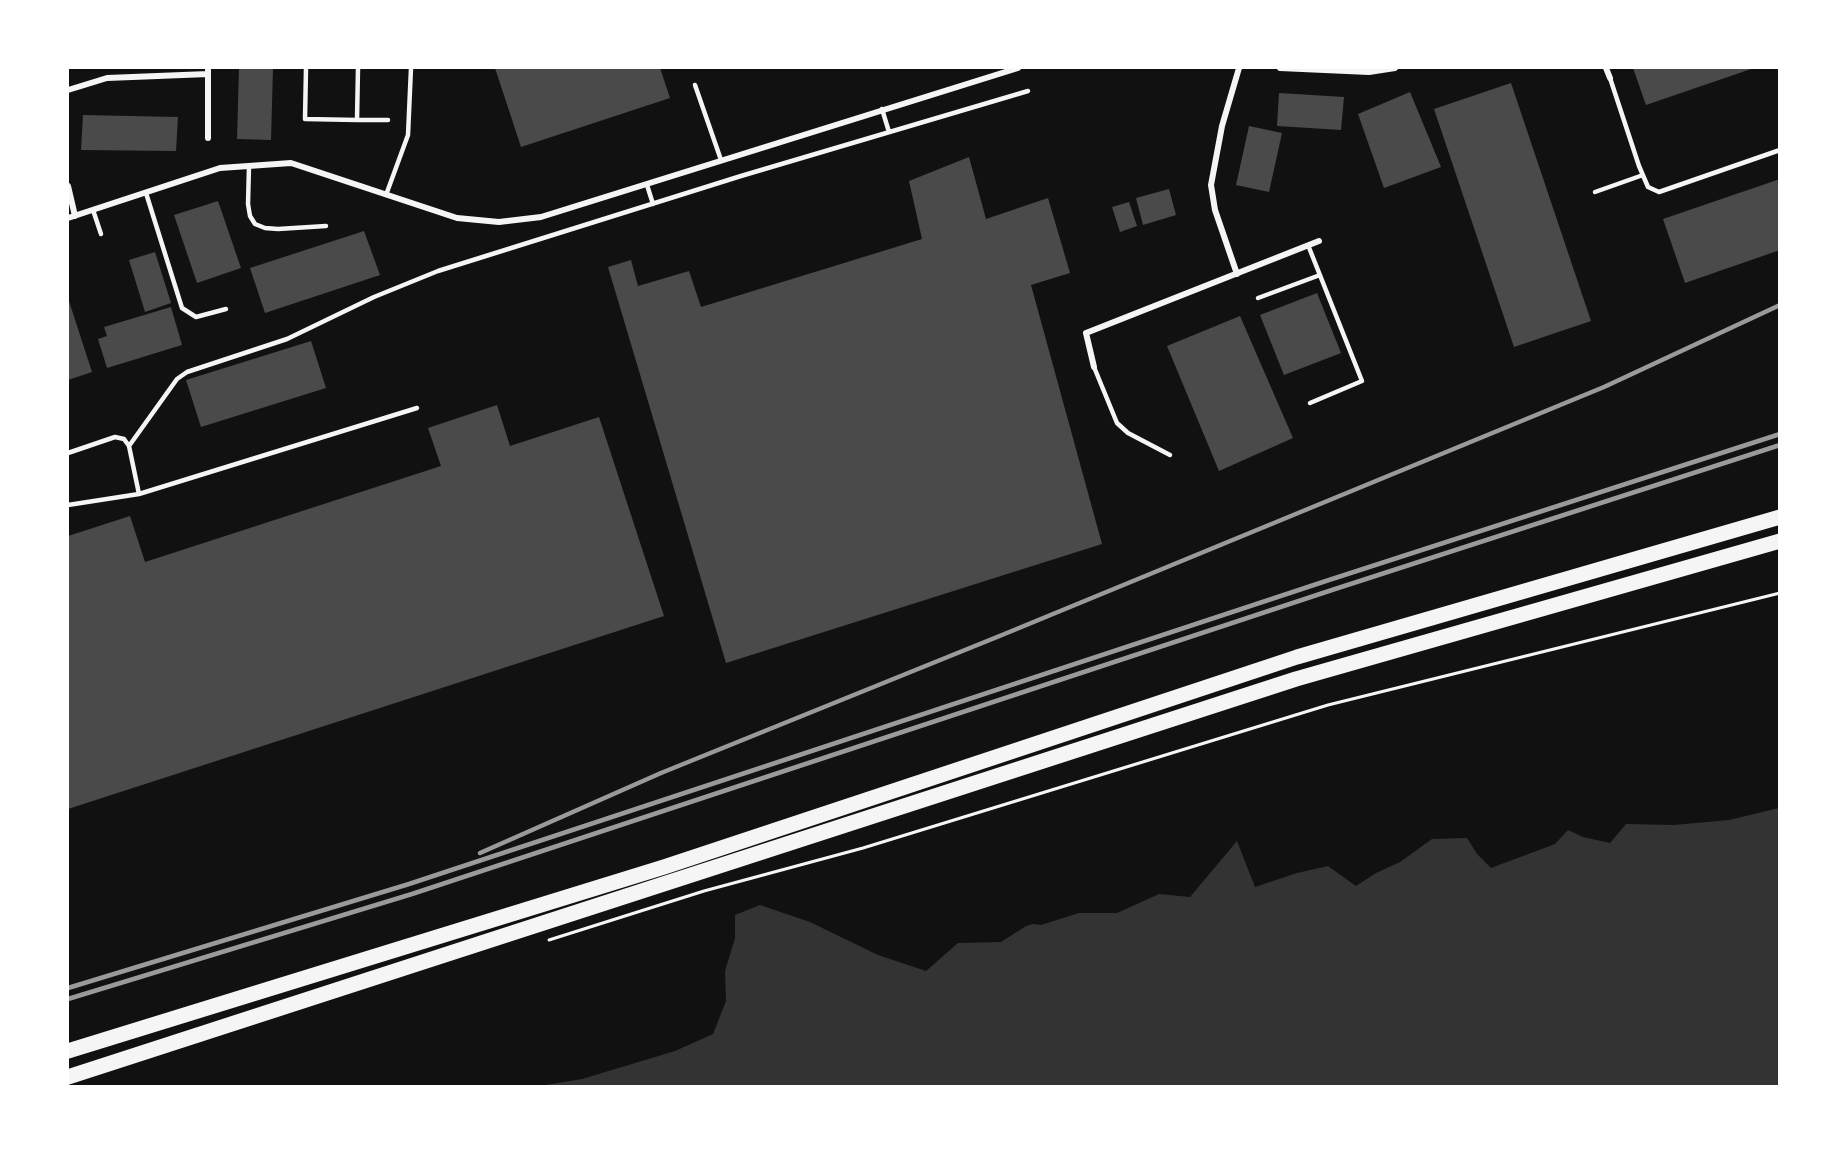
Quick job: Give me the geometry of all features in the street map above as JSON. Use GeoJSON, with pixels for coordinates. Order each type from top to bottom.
{"type":"FeatureCollection","features":[{"type":"Feature","properties":{"kind":"highway"},"geometry":{"type":"LineString","coordinates":[[68,1051],[664,867],[1297,657],[1779,517]]}},
{"type":"Feature","properties":{"kind":"highway"},"geometry":{"type":"LineString","coordinates":[[68,1077],[1296,679],[1779,541]]}},
{"type":"Feature","properties":{"kind":"street"},"geometry":{"type":"LineString","coordinates":[[68,218],[220,168],[291,163],[457,218],[499,222],[541,217],[1018,68]]}},
{"type":"Feature","properties":{"kind":"street"},"geometry":{"type":"LineString","coordinates":[[1237,274],[1215,210],[1211,185],[1222,126],[1239,68]]}},
{"type":"Feature","properties":{"kind":"street"},"geometry":{"type":"LineString","coordinates":[[1280,68],[1368,70],[1395,68]]}},
{"type":"Feature","properties":{"kind":"street"},"geometry":{"type":"LineString","coordinates":[[1606,68],[1610,78]]}},
{"type":"Feature","properties":{"kind":"street"},"geometry":{"type":"LineString","coordinates":[[68,90],[106,78],[208,71],[208,138]]}},
{"type":"Feature","properties":{"kind":"street"},"geometry":{"type":"LineString","coordinates":[[68,186],[75,216]]}},
{"type":"Feature","properties":{"kind":"street"},"geometry":{"type":"LineString","coordinates":[[1095,367],[1086,333],[1319,241]]}},
{"type":"Feature","properties":{"kind":"lane"},"geometry":{"type":"LineString","coordinates":[[306,68],[304,119],[388,120]]}},
{"type":"Feature","properties":{"kind":"lane"},"geometry":{"type":"LineString","coordinates":[[357,120],[358,68]]}},
{"type":"Feature","properties":{"kind":"lane"},"geometry":{"type":"LineString","coordinates":[[386,195],[408,135],[411,68]]}},
{"type":"Feature","properties":{"kind":"lane"},"geometry":{"type":"LineString","coordinates":[[1610,78],[1648,187],[1659,192],[1779,150]]}},
{"type":"Feature","properties":{"kind":"lane"},"geometry":{"type":"LineString","coordinates":[[695,85],[721,160]]}},
{"type":"Feature","properties":{"kind":"lane"},"geometry":{"type":"LineString","coordinates":[[129,446],[177,379],[187,372],[287,339],[374,297],[438,271],[1028,91]]}},
{"type":"Feature","properties":{"kind":"lane"},"geometry":{"type":"LineString","coordinates":[[882,110],[889,132]]}},
{"type":"Feature","properties":{"kind":"lane"},"geometry":{"type":"LineString","coordinates":[[249,166],[248,204],[250,216],[255,224],[278,229],[326,226]]}},
{"type":"Feature","properties":{"kind":"lane"},"geometry":{"type":"LineString","coordinates":[[1595,192],[1643,175]]}},
{"type":"Feature","properties":{"kind":"lane"},"geometry":{"type":"LineString","coordinates":[[646,185],[653,204]]}},
{"type":"Feature","properties":{"kind":"lane"},"geometry":{"type":"LineString","coordinates":[[146,193],[182,308],[196,317],[226,309]]}},
{"type":"Feature","properties":{"kind":"lane"},"geometry":{"type":"LineString","coordinates":[[93,210],[101,234]]}},
{"type":"Feature","properties":{"kind":"lane"},"geometry":{"type":"LineString","coordinates":[[1308,245],[1362,381],[1310,403]]}},
{"type":"Feature","properties":{"kind":"lane"},"geometry":{"type":"LineString","coordinates":[[1258,298],[1320,275]]}},
{"type":"Feature","properties":{"kind":"lane"},"geometry":{"type":"LineString","coordinates":[[1095,367],[1117,423],[1128,433],[1170,455]]}},
{"type":"Feature","properties":{"kind":"lane"},"geometry":{"type":"LineString","coordinates":[[68,505],[139,494],[417,408]]}},
{"type":"Feature","properties":{"kind":"lane"},"geometry":{"type":"LineString","coordinates":[[68,453],[116,438],[124,439],[129,446],[139,494]]}},
{"type":"Feature","properties":{"kind":"path"},"geometry":{"type":"LineString","coordinates":[[545,941],[704,891],[863,848],[1328,705],[1779,593]]}},
{"type":"Feature","properties":{"kind":"shaded area"},"geometry":{"type":"Polygon","coordinates":[[[1779,808],[1779,1086],[539,1086],[582,1079],[675,1051],[713,1034],[726,1001],[725,971],[735,938],[735,915],[760,905],[810,922],[878,955],[926,971],[958,943],[1001,942],[1026,926],[1041,925],[1079,913],[1117,913],[1159,894],[1190,897],[1237,841],[1255,887],[1297,873],[1328,866],[1356,886],[1376,873],[1400,862],[1432,839],[1467,838],[1477,854],[1491,868],[1555,844],[1568,830],[1583,837],[1610,843],[1626,824],[1674,825],[1729,820],[1779,808]]]}},
{"type":"Feature","properties":{"kind":"building"},"geometry":{"type":"Polygon","coordinates":[[[239,68],[273,68],[271,140],[237,139],[239,68]]]}},
{"type":"Feature","properties":{"kind":"building"},"geometry":{"type":"Polygon","coordinates":[[[495,68],[660,68],[670,98],[521,147],[495,68]]]}},
{"type":"Feature","properties":{"kind":"building"},"geometry":{"type":"Polygon","coordinates":[[[1633,68],[1754,68],[1646,105],[1633,68]]]}},
{"type":"Feature","properties":{"kind":"building"},"geometry":{"type":"Polygon","coordinates":[[[1511,83],[1591,321],[1514,347],[1434,109],[1511,83]]]}},
{"type":"Feature","properties":{"kind":"building"},"geometry":{"type":"Polygon","coordinates":[[[1410,92],[1441,167],[1384,188],[1358,114],[1410,92]]]}},
{"type":"Feature","properties":{"kind":"building"},"geometry":{"type":"Polygon","coordinates":[[[1279,93],[1344,97],[1341,130],[1277,126],[1279,93]]]}},
{"type":"Feature","properties":{"kind":"building"},"geometry":{"type":"Polygon","coordinates":[[[83,115],[178,117],[176,151],[81,150],[83,115]]]}},
{"type":"Feature","properties":{"kind":"building"},"geometry":{"type":"Polygon","coordinates":[[[1249,126],[1282,133],[1269,192],[1236,185],[1249,126]]]}},
{"type":"Feature","properties":{"kind":"building"},"geometry":{"type":"Polygon","coordinates":[[[969,157],[986,219],[1048,198],[1070,273],[1031,285],[1102,544],[726,663],[608,267],[631,260],[638,286],[689,271],[701,307],[922,239],[909,181],[969,157]]]}},
{"type":"Feature","properties":{"kind":"building"},"geometry":{"type":"Polygon","coordinates":[[[1780,179],[1780,250],[1685,283],[1663,219],[1780,179]]]}},
{"type":"Feature","properties":{"kind":"building"},"geometry":{"type":"Polygon","coordinates":[[[1169,189],[1176,215],[1143,225],[1136,198],[1169,189]]]}},
{"type":"Feature","properties":{"kind":"building"},"geometry":{"type":"Polygon","coordinates":[[[218,201],[241,268],[197,283],[174,215],[218,201]]]}},
{"type":"Feature","properties":{"kind":"building"},"geometry":{"type":"Polygon","coordinates":[[[1129,202],[1137,226],[1120,232],[1112,207],[1129,202]]]}},
{"type":"Feature","properties":{"kind":"building"},"geometry":{"type":"Polygon","coordinates":[[[364,231],[380,275],[265,313],[250,268],[364,231]]]}},
{"type":"Feature","properties":{"kind":"building"},"geometry":{"type":"Polygon","coordinates":[[[155,252],[171,303],[145,312],[129,260],[155,252]]]}},
{"type":"Feature","properties":{"kind":"building"},"geometry":{"type":"Polygon","coordinates":[[[1317,293],[1341,353],[1284,375],[1260,315],[1317,293]]]}},
{"type":"Feature","properties":{"kind":"building"},"geometry":{"type":"Polygon","coordinates":[[[68,298],[92,372],[68,380],[68,298]]]}},
{"type":"Feature","properties":{"kind":"building"},"geometry":{"type":"Polygon","coordinates":[[[171,307],[182,345],[107,368],[98,339],[107,336],[104,327],[171,307]]]}},
{"type":"Feature","properties":{"kind":"building"},"geometry":{"type":"Polygon","coordinates":[[[1240,316],[1293,438],[1219,471],[1167,346],[1240,316]]]}},
{"type":"Feature","properties":{"kind":"building"},"geometry":{"type":"Polygon","coordinates":[[[311,341],[326,388],[201,427],[186,380],[311,341]]]}},
{"type":"Feature","properties":{"kind":"building"},"geometry":{"type":"Polygon","coordinates":[[[497,405],[510,446],[599,417],[664,616],[68,809],[68,536],[130,516],[145,562],[441,466],[428,428],[497,405]]]}},
{"type":"Feature","properties":{"kind":"railway"},"geometry":{"type":"LineString","coordinates":[[480,853],[661,773],[1604,387],[1780,305]]}},
{"type":"Feature","properties":{"kind":"railway"},"geometry":{"type":"LineString","coordinates":[[68,988],[409,884],[1329,580],[1780,434]]}},
{"type":"Feature","properties":{"kind":"railway"},"geometry":{"type":"LineString","coordinates":[[68,999],[412,894],[1332,590],[1780,445]]}}]}
